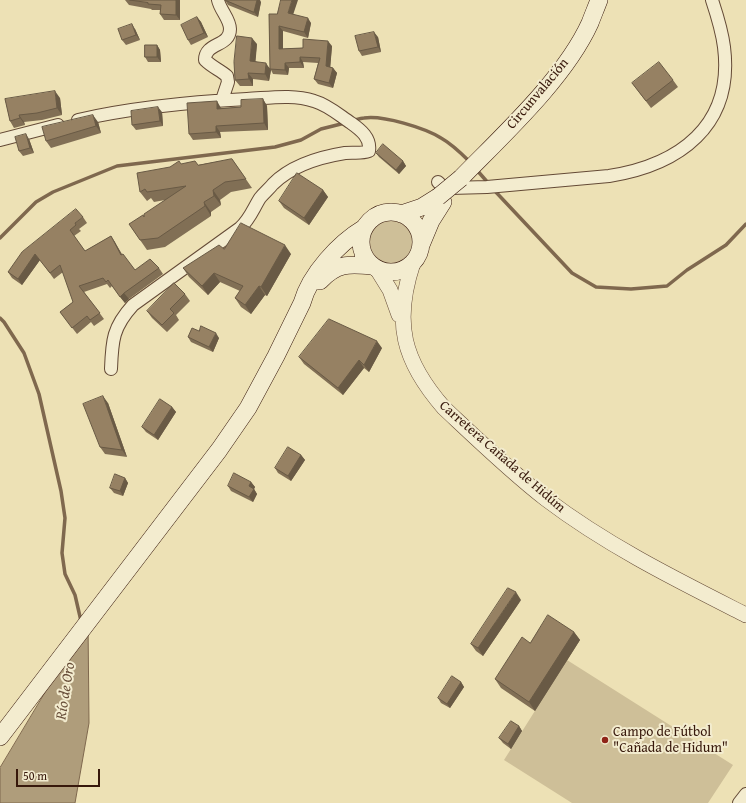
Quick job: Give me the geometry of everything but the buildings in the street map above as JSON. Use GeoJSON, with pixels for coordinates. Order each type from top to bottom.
{"type":"FeatureCollection","features":[{"type":"Feature","properties":{"kind":"main road","name":"Circunvalación"},"geometry":{"type":"LineString","coordinates":[[440,194],[461,178],[502,136],[533,103],[566,63],[589,24],[599,0]]}},
{"type":"Feature","properties":{"kind":"main road"},"geometry":{"type":"LineString","coordinates":[[401,214],[422,207],[440,194]]}},
{"type":"Feature","properties":{"kind":"main road"},"geometry":{"type":"LineString","coordinates":[[421,245],[440,194]]}},
{"type":"Feature","properties":{"kind":"main road"},"geometry":{"type":"LineString","coordinates":[[0,737],[140,555],[219,450],[248,408],[276,356],[302,303],[305,292],[314,276],[352,236],[380,214],[387,212],[401,214],[414,223],[421,237],[420,252],[413,263],[407,268],[392,272],[349,264],[339,266],[329,272],[320,281],[302,303]]}},
{"type":"Feature","properties":{"kind":"main road"},"geometry":{"type":"LineString","coordinates":[[364,228],[360,244],[366,260],[374,268]]}},
{"type":"Feature","properties":{"kind":"street"},"geometry":{"type":"LineString","coordinates":[[218,0],[230,27],[229,35],[225,41],[209,49],[205,55],[205,60],[227,76],[228,82],[222,100]]}},
{"type":"Feature","properties":{"kind":"street"},"geometry":{"type":"LineString","coordinates":[[440,194],[442,186],[450,188],[487,187],[609,176],[634,172],[665,160],[693,142],[709,123],[714,114],[722,91],[724,78],[724,48],[719,22],[712,0]]}},
{"type":"Feature","properties":{"kind":"street"},"geometry":{"type":"LineString","coordinates":[[0,140],[103,114],[187,102],[282,97],[314,101],[335,112],[359,129],[367,137],[370,144],[369,151],[361,154],[352,152],[329,156],[296,167],[274,183],[261,197],[248,221],[240,228],[133,305],[124,315],[116,328],[112,345],[111,369]]}},
{"type":"Feature","properties":{"kind":"street"},"geometry":{"type":"LineString","coordinates":[[402,322],[403,298],[413,263]]}},
{"type":"Feature","properties":{"kind":"street"},"geometry":{"type":"LineString","coordinates":[[374,268],[390,290],[402,322]]}},
{"type":"Feature","properties":{"kind":"street","name":"Carretera Cañada de Hidúm"},"geometry":{"type":"LineString","coordinates":[[402,322],[412,360],[420,377],[431,394],[444,408],[545,498],[592,531],[629,553],[666,574],[746,615]]}},
{"type":"Feature","properties":{"kind":"street"},"geometry":{"type":"LineString","coordinates":[[739,803],[746,794]]}},
{"type":"Feature","properties":{"kind":"shaded area"},"geometry":{"type":"Polygon","coordinates":[[[391,219],[403,223],[409,229],[413,241],[409,253],[403,259],[391,263],[379,259],[373,253],[369,241],[373,229],[379,223],[391,219]]]}},
{"type":"Feature","properties":{"kind":"shaded area","name":"Campo de Fútbol \"Cañada de Hidum\""},"geometry":{"type":"Polygon","coordinates":[[[567,660],[733,765],[708,803],[572,803],[504,760],[567,660]]]}},
{"type":"Feature","properties":{"kind":"water","name":"Río de Oro"},"geometry":{"type":"Polygon","coordinates":[[[88,621],[89,723],[75,803],[0,803],[0,768],[88,621]]]}},
{"type":"Feature","properties":{"kind":"waterway"},"geometry":{"type":"LineString","coordinates":[[352,121],[361,118],[382,118],[415,126],[445,140],[470,162]]}},
{"type":"Feature","properties":{"kind":"waterway"},"geometry":{"type":"LineString","coordinates":[[0,238],[36,202],[53,192],[117,166],[275,147],[301,140],[321,129],[345,123]]}},
{"type":"Feature","properties":{"kind":"waterway"},"geometry":{"type":"LineString","coordinates":[[476,169],[489,184]]}},
{"type":"Feature","properties":{"kind":"waterway"},"geometry":{"type":"LineString","coordinates":[[493,189],[572,273],[596,287],[631,289],[667,286],[687,270],[726,245],[746,224]]}},
{"type":"Feature","properties":{"kind":"waterway"},"geometry":{"type":"LineString","coordinates":[[0,318],[24,353],[39,394],[61,491],[65,518],[62,553],[65,574],[75,595],[81,621]]}},
{"type":"Feature","properties":{"kind":"place","name":"Campo de Fútbol \"Cañada de Hidum\""},"geometry":{"type":"Point","coordinates":[605,740]}}]}
